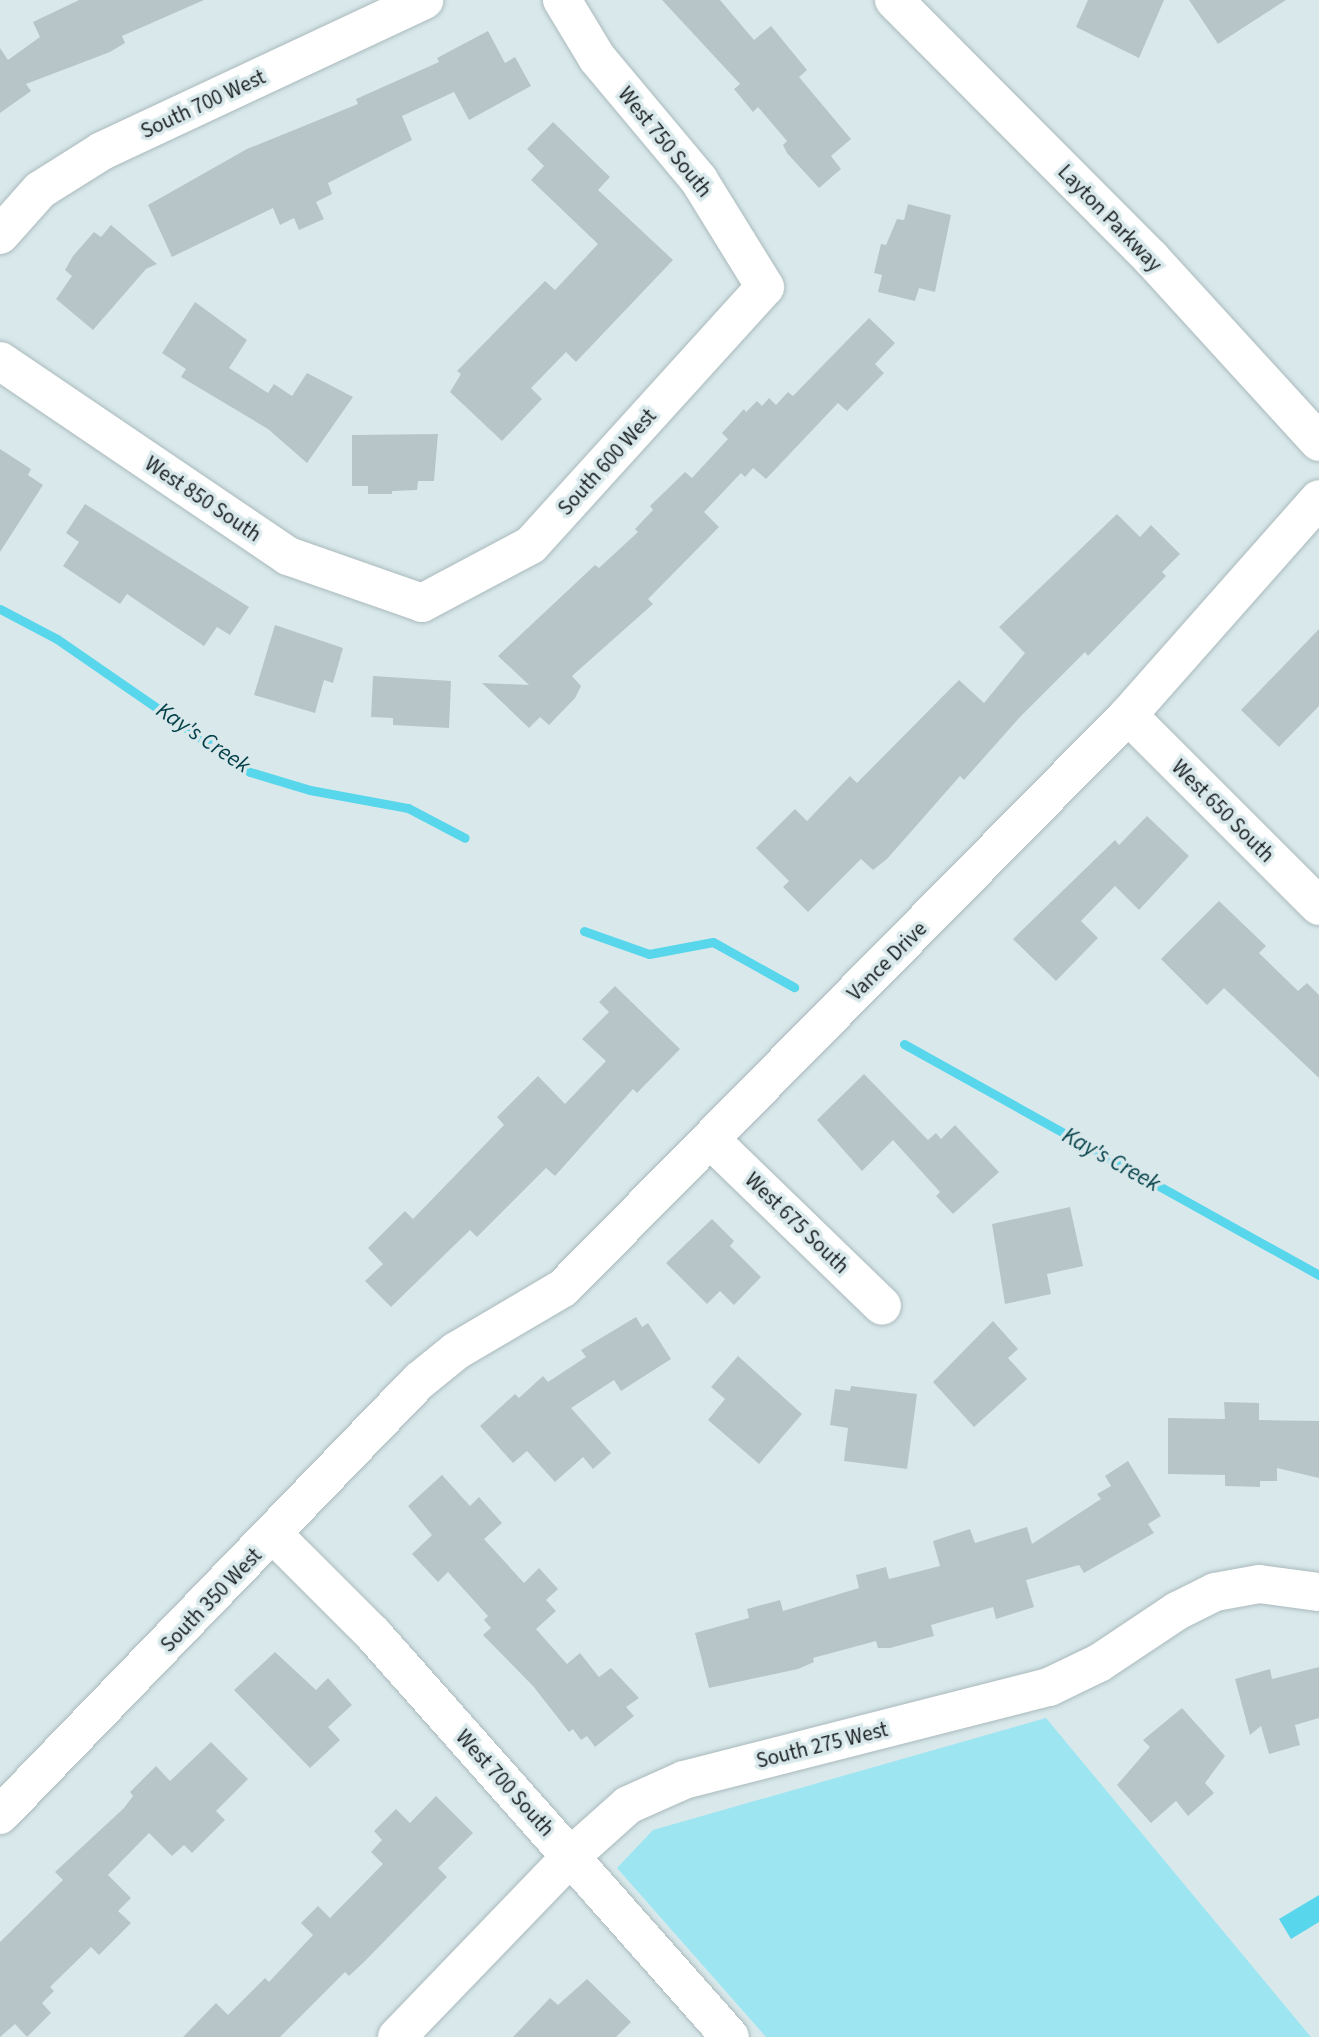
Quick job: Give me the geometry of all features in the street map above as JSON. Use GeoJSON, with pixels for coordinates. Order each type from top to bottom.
{"type":"FeatureCollection","features":[{"type":"Feature","properties":{"kind":"street","name":"South 700 West"},"geometry":{"type":"LineString","coordinates":[[0,235],[40,190],[102,151],[424,0]]}},
{"type":"Feature","properties":{"kind":"street","name":"West 750 South"},"geometry":{"type":"LineString","coordinates":[[562,0],[597,58],[699,180],[765,287]]}},
{"type":"Feature","properties":{"kind":"street","name":"Layton Parkway"},"geometry":{"type":"LineString","coordinates":[[894,0],[1151,258],[1319,442]]}},
{"type":"Feature","properties":{"kind":"street","name":"South 600 West"},"geometry":{"type":"LineString","coordinates":[[422,603],[531,545],[765,287]]}},
{"type":"Feature","properties":{"kind":"street","name":"West 850 South"},"geometry":{"type":"LineString","coordinates":[[0,361],[288,556],[422,603]]}},
{"type":"Feature","properties":{"kind":"street","name":"Vance Drive"},"geometry":{"type":"LineString","coordinates":[[419,1381],[456,1351],[563,1288],[1128,715],[1319,499]]}},
{"type":"Feature","properties":{"kind":"street","name":"West 650 South"},"geometry":{"type":"LineString","coordinates":[[1128,715],[1319,906]]}},
{"type":"Feature","properties":{"kind":"street","name":"West 675 South"},"geometry":{"type":"LineString","coordinates":[[711,1140],[882,1306]]}},
{"type":"Feature","properties":{"kind":"street","name":"South 350 West"},"geometry":{"type":"LineString","coordinates":[[0,1815],[274,1535],[419,1381]]}},
{"type":"Feature","properties":{"kind":"street","name":"West 700 South"},"geometry":{"type":"LineString","coordinates":[[274,1535],[373,1634],[730,2037]]}},
{"type":"Feature","properties":{"kind":"street","name":"South 275 West"},"geometry":{"type":"LineString","coordinates":[[397,2037],[571,1856],[628,1805],[684,1780],[1049,1687],[1099,1663],[1177,1611],[1215,1592],[1259,1584],[1319,1592]]}},
{"type":"Feature","properties":{"kind":"shaded area"},"geometry":{"type":"Polygon","coordinates":[[[1046,1718],[1311,2037],[766,2037],[617,1868],[653,1830],[1046,1718]]]}},
{"type":"Feature","properties":{"kind":"shaded area"},"geometry":{"type":"Polygon","coordinates":[[[1319,1895],[1319,1922],[1291,1939],[1279,1919],[1319,1895]]]}},
{"type":"Feature","properties":{"kind":"building"},"geometry":{"type":"Polygon","coordinates":[[[79,0],[204,0],[122,36],[125,43],[110,52],[26,84],[31,91],[0,113],[0,48],[8,60],[40,37],[33,22],[79,0]]]}},
{"type":"Feature","properties":{"kind":"building"},"geometry":{"type":"Polygon","coordinates":[[[662,0],[720,0],[754,40],[771,26],[807,70],[799,77],[851,139],[831,156],[841,169],[819,188],[787,153],[783,145],[787,141],[758,107],[753,112],[734,89],[740,84],[662,0]]]}},
{"type":"Feature","properties":{"kind":"building"},"geometry":{"type":"Polygon","coordinates":[[[1088,0],[1164,0],[1139,58],[1076,27],[1088,0]]]}},
{"type":"Feature","properties":{"kind":"building"},"geometry":{"type":"Polygon","coordinates":[[[1189,0],[1286,0],[1218,44],[1189,0]]]}},
{"type":"Feature","properties":{"kind":"building"},"geometry":{"type":"Polygon","coordinates":[[[488,31],[505,63],[515,57],[531,86],[469,120],[454,92],[402,116],[412,140],[328,183],[332,194],[316,202],[324,219],[299,230],[294,218],[280,225],[273,208],[172,257],[148,205],[247,149],[358,104],[356,99],[439,62],[437,58],[488,31]]]}},
{"type":"Feature","properties":{"kind":"building"},"geometry":{"type":"Polygon","coordinates":[[[553,122],[610,177],[598,190],[673,260],[576,362],[566,352],[531,388],[542,399],[502,441],[450,392],[461,374],[457,371],[545,281],[555,290],[598,244],[531,180],[544,166],[527,149],[553,122]]]}},
{"type":"Feature","properties":{"kind":"building"},"geometry":{"type":"Polygon","coordinates":[[[908,204],[951,215],[935,292],[919,288],[915,301],[878,292],[882,275],[874,273],[881,244],[886,245],[897,219],[904,220],[908,204]]]}},
{"type":"Feature","properties":{"kind":"building"},"geometry":{"type":"Polygon","coordinates":[[[111,225],[157,264],[146,269],[93,330],[56,299],[72,276],[65,270],[73,256],[94,232],[101,237],[111,225]]]}},
{"type":"Feature","properties":{"kind":"building"},"geometry":{"type":"Polygon","coordinates":[[[195,302],[247,340],[229,368],[268,393],[274,384],[292,396],[307,373],[353,397],[307,463],[268,429],[181,377],[186,369],[162,353],[195,302]]]}},
{"type":"Feature","properties":{"kind":"building"},"geometry":{"type":"Polygon","coordinates":[[[869,318],[895,343],[875,364],[884,373],[847,411],[838,403],[766,479],[753,468],[745,477],[741,473],[704,512],[719,527],[648,599],[653,604],[572,676],[581,686],[575,698],[549,725],[540,717],[529,728],[482,683],[529,685],[498,656],[595,565],[599,568],[638,532],[635,529],[653,510],[650,506],[685,472],[692,478],[728,439],[722,433],[744,409],[746,412],[757,401],[762,406],[769,398],[776,405],[788,392],[793,396],[869,318]]]}},
{"type":"Feature","properties":{"kind":"building"},"geometry":{"type":"Polygon","coordinates":[[[438,434],[434,481],[418,481],[417,490],[392,491],[392,494],[368,494],[368,486],[352,486],[352,435],[438,434]]]}},
{"type":"Feature","properties":{"kind":"building"},"geometry":{"type":"Polygon","coordinates":[[[0,449],[31,469],[28,475],[43,485],[0,552],[0,449]]]}},
{"type":"Feature","properties":{"kind":"building"},"geometry":{"type":"Polygon","coordinates":[[[85,504],[249,607],[230,635],[217,627],[204,646],[127,594],[120,604],[63,566],[79,542],[66,533],[85,504]]]}},
{"type":"Feature","properties":{"kind":"building"},"geometry":{"type":"Polygon","coordinates":[[[1117,514],[1140,537],[1151,525],[1180,554],[1162,572],[1166,576],[1088,656],[1085,652],[1021,716],[964,780],[960,776],[887,859],[873,870],[861,859],[808,912],[783,887],[789,881],[756,848],[795,809],[807,821],[850,776],[857,783],[959,680],[984,703],[1025,653],[999,627],[1117,514]]]}},
{"type":"Feature","properties":{"kind":"building"},"geometry":{"type":"Polygon","coordinates":[[[275,625],[343,648],[333,683],[324,680],[315,713],[254,695],[275,625]]]}},
{"type":"Feature","properties":{"kind":"building"},"geometry":{"type":"Polygon","coordinates":[[[1319,629],[1319,706],[1279,747],[1241,710],[1319,629]]]}},
{"type":"Feature","properties":{"kind":"building"},"geometry":{"type":"Polygon","coordinates":[[[373,676],[451,681],[449,728],[393,725],[393,718],[371,717],[373,676]]]}},
{"type":"Feature","properties":{"kind":"building"},"geometry":{"type":"Polygon","coordinates":[[[1147,816],[1189,856],[1139,910],[1115,886],[1081,921],[1098,938],[1056,981],[1013,939],[1115,840],[1119,845],[1147,816]]]}},
{"type":"Feature","properties":{"kind":"building"},"geometry":{"type":"Polygon","coordinates":[[[1219,901],[1266,946],[1259,953],[1298,991],[1307,983],[1319,995],[1319,1078],[1224,988],[1207,1005],[1161,959],[1219,901]]]}},
{"type":"Feature","properties":{"kind":"building"},"geometry":{"type":"Polygon","coordinates":[[[615,986],[680,1049],[637,1093],[633,1089],[555,1176],[546,1168],[477,1237],[470,1230],[391,1307],[365,1281],[383,1264],[368,1248],[405,1211],[413,1219],[504,1125],[497,1117],[538,1076],[565,1104],[606,1061],[582,1039],[609,1012],[599,1002],[615,986]]]}},
{"type":"Feature","properties":{"kind":"building"},"geometry":{"type":"Polygon","coordinates":[[[864,1074],[928,1140],[936,1133],[941,1139],[955,1125],[999,1172],[953,1214],[936,1196],[940,1192],[893,1140],[862,1171],[817,1120],[864,1074]]]}},
{"type":"Feature","properties":{"kind":"building"},"geometry":{"type":"Polygon","coordinates":[[[1070,1207],[1083,1266],[1047,1274],[1051,1294],[1005,1304],[992,1224],[1070,1207]]]}},
{"type":"Feature","properties":{"kind":"building"},"geometry":{"type":"Polygon","coordinates":[[[712,1219],[734,1241],[730,1246],[761,1277],[734,1305],[720,1291],[707,1304],[666,1263],[712,1219]]]}},
{"type":"Feature","properties":{"kind":"building"},"geometry":{"type":"Polygon","coordinates":[[[636,1317],[642,1327],[648,1323],[671,1359],[621,1391],[614,1380],[571,1408],[611,1453],[593,1469],[583,1457],[555,1482],[527,1451],[513,1463],[480,1426],[515,1394],[519,1398],[543,1376],[548,1382],[586,1357],[581,1350],[636,1317]]]}},
{"type":"Feature","properties":{"kind":"building"},"geometry":{"type":"Polygon","coordinates":[[[993,1321],[1018,1349],[1008,1358],[1027,1379],[974,1427],[933,1382],[993,1321]]]}},
{"type":"Feature","properties":{"kind":"building"},"geometry":{"type":"Polygon","coordinates":[[[738,1356],[802,1414],[759,1464],[708,1420],[725,1399],[711,1387],[738,1356]]]}},
{"type":"Feature","properties":{"kind":"building"},"geometry":{"type":"Polygon","coordinates":[[[851,1386],[917,1394],[907,1469],[844,1461],[848,1428],[830,1425],[835,1389],[850,1391],[851,1386]]]}},
{"type":"Feature","properties":{"kind":"building"},"geometry":{"type":"Polygon","coordinates":[[[1224,1402],[1259,1403],[1259,1420],[1319,1421],[1319,1478],[1277,1468],[1277,1481],[1260,1481],[1260,1487],[1225,1486],[1225,1475],[1168,1474],[1168,1418],[1225,1419],[1224,1402]]]}},
{"type":"Feature","properties":{"kind":"building"},"geometry":{"type":"Polygon","coordinates":[[[1128,1461],[1161,1516],[1148,1524],[1154,1533],[1084,1573],[1079,1565],[1026,1580],[1034,1607],[996,1619],[993,1607],[931,1625],[934,1636],[890,1648],[878,1648],[876,1641],[813,1658],[814,1662],[798,1669],[709,1688],[695,1633],[749,1618],[747,1609],[780,1600],[783,1611],[859,1588],[856,1575],[886,1567],[889,1579],[940,1566],[933,1541],[970,1529],[975,1543],[1027,1527],[1032,1544],[1101,1499],[1097,1494],[1111,1486],[1105,1476],[1128,1461]]]}},
{"type":"Feature","properties":{"kind":"building"},"geometry":{"type":"Polygon","coordinates":[[[442,1475],[470,1506],[479,1497],[502,1523],[484,1539],[524,1583],[539,1568],[558,1589],[546,1600],[556,1611],[536,1629],[567,1664],[580,1653],[599,1677],[611,1668],[639,1698],[626,1707],[634,1716],[595,1747],[587,1736],[581,1740],[573,1729],[569,1732],[533,1686],[483,1635],[491,1628],[484,1620],[488,1616],[448,1572],[438,1582],[412,1554],[432,1535],[408,1506],[442,1475]]]}},
{"type":"Feature","properties":{"kind":"building"},"geometry":{"type":"Polygon","coordinates":[[[275,1652],[316,1690],[328,1678],[352,1705],[328,1727],[340,1740],[310,1768],[234,1690],[275,1652]]]}},
{"type":"Feature","properties":{"kind":"building"},"geometry":{"type":"Polygon","coordinates":[[[1319,1667],[1319,1718],[1295,1725],[1300,1745],[1269,1754],[1261,1726],[1250,1735],[1235,1679],[1270,1669],[1272,1679],[1319,1667]]]}},
{"type":"Feature","properties":{"kind":"building"},"geometry":{"type":"Polygon","coordinates":[[[1182,1708],[1225,1756],[1205,1783],[1214,1793],[1188,1816],[1176,1801],[1151,1823],[1117,1785],[1150,1747],[1143,1740],[1182,1708]]]}},
{"type":"Feature","properties":{"kind":"building"},"geometry":{"type":"Polygon","coordinates":[[[211,1742],[248,1779],[216,1811],[225,1820],[192,1853],[184,1845],[172,1856],[149,1833],[108,1875],[131,1898],[118,1911],[131,1923],[99,1955],[91,1947],[50,1987],[54,1991],[42,2003],[51,2013],[27,2037],[15,2024],[0,2037],[0,1942],[63,1880],[55,1872],[124,1808],[133,1796],[130,1792],[156,1766],[170,1781],[211,1742]]]}},
{"type":"Feature","properties":{"kind":"building"},"geometry":{"type":"Polygon","coordinates":[[[436,1796],[473,1833],[438,1868],[447,1877],[365,1961],[349,1976],[345,1972],[280,2037],[183,2037],[216,2003],[228,2015],[265,1978],[269,1982],[313,1935],[301,1923],[318,1906],[330,1918],[383,1864],[371,1852],[382,1840],[374,1831],[396,1809],[410,1823],[436,1796]]]}},
{"type":"Feature","properties":{"kind":"building"},"geometry":{"type":"Polygon","coordinates":[[[587,1979],[631,2022],[616,2037],[513,2037],[550,1998],[558,2005],[587,1979]]]}},
{"type":"Feature","properties":{"kind":"waterway","name":"Kay's Creek"},"geometry":{"type":"LineString","coordinates":[[0,609],[57,639],[250,772],[310,790],[408,808],[465,838]]}},
{"type":"Feature","properties":{"kind":"waterway","name":"Kay's Creek"},"geometry":{"type":"LineString","coordinates":[[584,931],[649,954],[713,942],[794,987]]}},
{"type":"Feature","properties":{"kind":"waterway","name":"Kay's Creek"},"geometry":{"type":"LineString","coordinates":[[904,1044],[1319,1275]]}}]}
